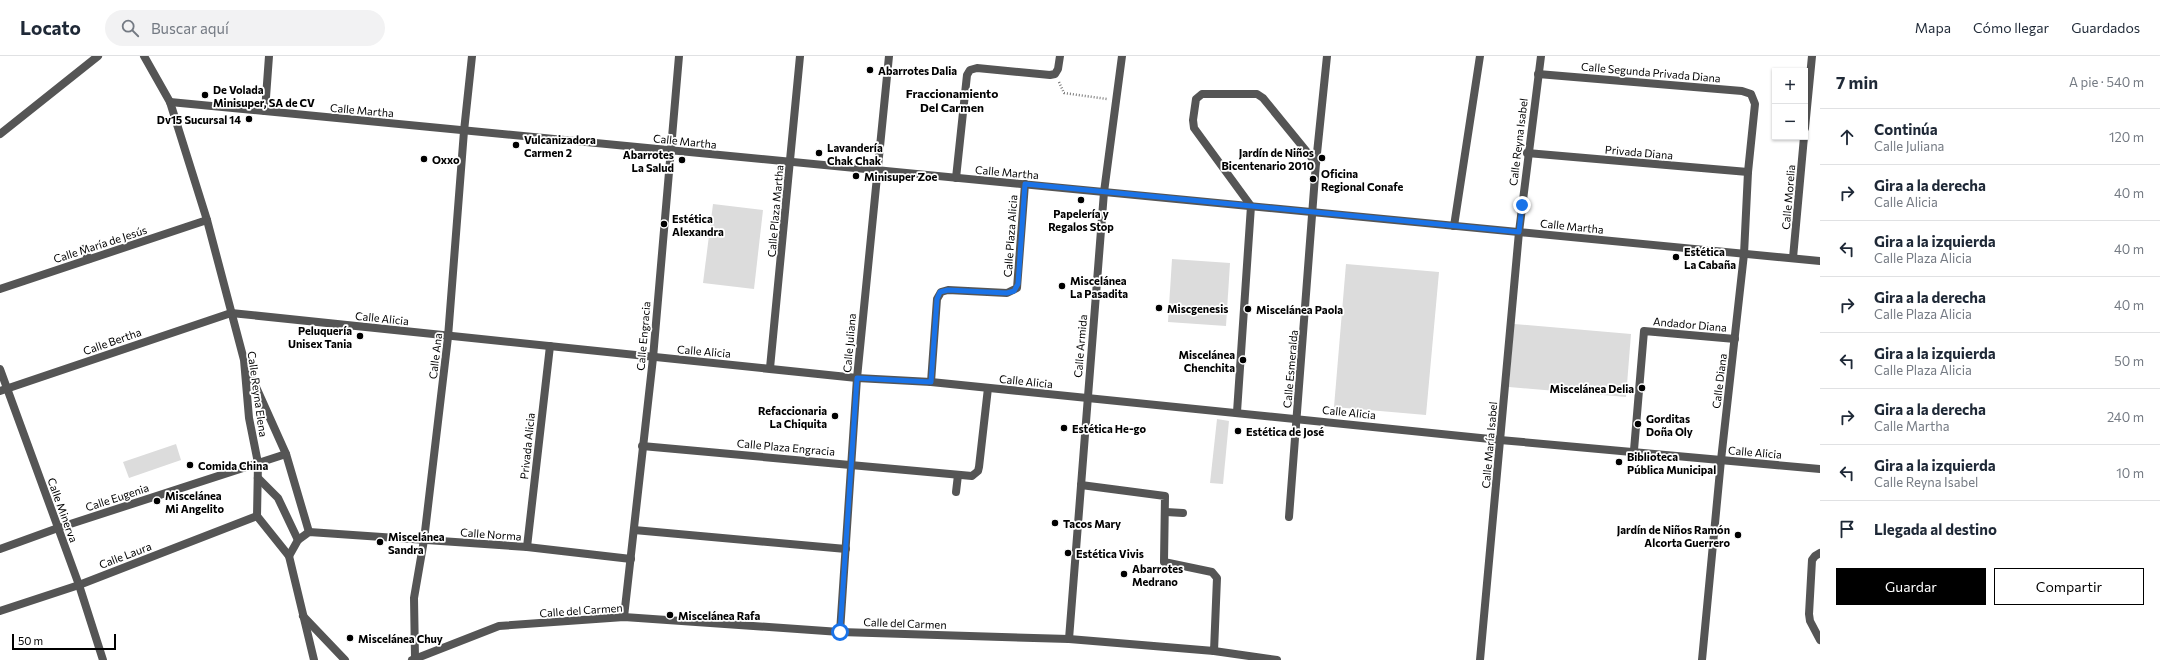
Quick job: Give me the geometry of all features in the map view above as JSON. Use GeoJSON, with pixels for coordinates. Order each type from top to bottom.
{"type":"FeatureCollection","features":[{"type":"Feature","properties":{"kind":"street"},"geometry":{"type":"LineString","coordinates":[[0,134],[98,56]]}},
{"type":"Feature","properties":{"kind":"street"},"geometry":{"type":"LineString","coordinates":[[144,56],[170,102]]}},
{"type":"Feature","properties":{"kind":"street"},"geometry":{"type":"LineString","coordinates":[[265,111],[269,56]]}},
{"type":"Feature","properties":{"kind":"street","name":"Calle Ana"},"geometry":{"type":"LineString","coordinates":[[414,659],[414,598],[424,540],[448,337],[464,131],[472,56]]}},
{"type":"Feature","properties":{"kind":"street","name":"Calle Engracia"},"geometry":{"type":"LineString","coordinates":[[624,617],[653,358],[679,56]]}},
{"type":"Feature","properties":{"kind":"street","name":"Calle Plaza Martha"},"geometry":{"type":"LineString","coordinates":[[770,368],[800,56]]}},
{"type":"Feature","properties":{"kind":"street","name":"Calle Juliana"},"geometry":{"type":"LineString","coordinates":[[840,632],[857,378],[889,56]]}},
{"type":"Feature","properties":{"kind":"street"},"geometry":{"type":"LineString","coordinates":[[956,178],[967,75],[970,70],[977,68],[1055,74],[1058,69],[1060,56]]}},
{"type":"Feature","properties":{"kind":"street","name":"Calle Armida"},"geometry":{"type":"LineString","coordinates":[[1069,639],[1104,192],[1122,56]]}},
{"type":"Feature","properties":{"kind":"street","name":"Calle Esmeralda"},"geometry":{"type":"LineString","coordinates":[[1290,516],[1316,163],[1327,56]]}},
{"type":"Feature","properties":{"kind":"street"},"geometry":{"type":"LineString","coordinates":[[1454,226],[1480,56]]}},
{"type":"Feature","properties":{"kind":"street","name":"Calle Reyna Isabel"},"geometry":{"type":"LineString","coordinates":[[1519,232],[1527,153],[1541,56]]}},
{"type":"Feature","properties":{"kind":"street"},"geometry":{"type":"LineString","coordinates":[[1807,104],[1812,56]]}},
{"type":"Feature","properties":{"kind":"street","name":"Calle Segunda Privada Diana"},"geometry":{"type":"LineString","coordinates":[[1538,74],[1742,91],[1751,94],[1755,104]]}},
{"type":"Feature","properties":{"kind":"street"},"geometry":{"type":"LineString","coordinates":[[1237,412],[1251,206],[1194,128],[1193,120],[1196,99],[1202,94],[1257,94],[1263,98],[1316,163]]}},
{"type":"Feature","properties":{"kind":"street","name":"Calle Martha"},"geometry":{"type":"LineString","coordinates":[[170,102],[1820,261]]}},
{"type":"Feature","properties":{"kind":"street","name":"Calle Reyna Elena"},"geometry":{"type":"LineString","coordinates":[[170,102],[207,220],[244,360],[249,418],[258,463],[257,516]]}},
{"type":"Feature","properties":{"kind":"street","name":"Calle Diana"},"geometry":{"type":"LineString","coordinates":[[1702,660],[1720,460],[1744,254],[1748,172],[1755,104]]}},
{"type":"Feature","properties":{"kind":"street","name":"Calle Morelia"},"geometry":{"type":"LineString","coordinates":[[1793,258],[1804,140]]}},
{"type":"Feature","properties":{"kind":"street","name":"Privada Diana"},"geometry":{"type":"LineString","coordinates":[[1527,153],[1748,172]]}},
{"type":"Feature","properties":{"kind":"street","name":"Calle Plaza Alicia"},"geometry":{"type":"LineString","coordinates":[[931,382],[937,299],[940,292],[948,290],[1007,293],[1017,288],[1025,184]]}},
{"type":"Feature","properties":{"kind":"street","name":"Calle María de Jesús"},"geometry":{"type":"LineString","coordinates":[[0,290],[207,220]]}},
{"type":"Feature","properties":{"kind":"street","name":"Calle María Isabel"},"geometry":{"type":"LineString","coordinates":[[1480,660],[1519,232]]}},
{"type":"Feature","properties":{"kind":"street"},"geometry":{"type":"LineString","coordinates":[[83,249],[90,259]]}},
{"type":"Feature","properties":{"kind":"street","name":"Calle Alicia"},"geometry":{"type":"LineString","coordinates":[[231,313],[653,358],[770,368],[857,378],[931,382],[1297,418],[1500,440],[1634,450],[1720,460],[1820,469]]}},
{"type":"Feature","properties":{"kind":"street","name":"Calle Bertha"},"geometry":{"type":"LineString","coordinates":[[3,390],[231,313]]}},
{"type":"Feature","properties":{"kind":"street","name":"Andador Diana"},"geometry":{"type":"LineString","coordinates":[[1634,450],[1644,331],[1734,339]]}},
{"type":"Feature","properties":{"kind":"street","name":"Privada Alicia"},"geometry":{"type":"LineString","coordinates":[[527,547],[550,346]]}},
{"type":"Feature","properties":{"kind":"street"},"geometry":{"type":"LineString","coordinates":[[244,360],[286,454],[309,532],[298,540],[289,556]]}},
{"type":"Feature","properties":{"kind":"street","name":"Calle Minerva"},"geometry":{"type":"LineString","coordinates":[[0,369],[3,390],[58,528],[79,585],[103,660]]}},
{"type":"Feature","properties":{"kind":"street","name":"Calle Plaza Engracia"},"geometry":{"type":"LineString","coordinates":[[642,446],[972,476],[979,467],[988,388]]}},
{"type":"Feature","properties":{"kind":"street","name":"Calle Eugenia"},"geometry":{"type":"LineString","coordinates":[[0,549],[58,528],[286,454]]}},
{"type":"Feature","properties":{"kind":"street"},"geometry":{"type":"LineString","coordinates":[[956,492],[958,475]]}},
{"type":"Feature","properties":{"kind":"street"},"geometry":{"type":"LineString","coordinates":[[258,478],[278,498],[298,540]]}},
{"type":"Feature","properties":{"kind":"street"},"geometry":{"type":"LineString","coordinates":[[1081,485],[1161,494],[1165,496],[1167,500],[1164,562],[1212,572],[1218,578],[1213,651]]}},
{"type":"Feature","properties":{"kind":"street"},"geometry":{"type":"LineString","coordinates":[[1166,512],[1183,514]]}},
{"type":"Feature","properties":{"kind":"street"},"geometry":{"type":"LineString","coordinates":[[257,516],[289,556],[302,616],[314,660]]}},
{"type":"Feature","properties":{"kind":"street","name":"Calle Laura"},"geometry":{"type":"LineString","coordinates":[[0,611],[79,585],[257,516]]}},
{"type":"Feature","properties":{"kind":"street"},"geometry":{"type":"LineString","coordinates":[[634,530],[846,549]]}},
{"type":"Feature","properties":{"kind":"street","name":"Calle Norma"},"geometry":{"type":"LineString","coordinates":[[309,532],[527,547],[631,559]]}},
{"type":"Feature","properties":{"kind":"street"},"geometry":{"type":"LineString","coordinates":[[1820,554],[1815,556],[1812,560],[1809,614],[1810,621],[1820,640]]}},
{"type":"Feature","properties":{"kind":"street"},"geometry":{"type":"LineString","coordinates":[[302,616],[346,660]]}},
{"type":"Feature","properties":{"kind":"street","name":"Calle del Carmen"},"geometry":{"type":"LineString","coordinates":[[414,659],[499,626],[624,617],[840,632],[1069,639],[1213,651],[1277,660]]}},
{"type":"Feature","properties":{"kind":"path"},"geometry":{"type":"LineString","coordinates":[[1055,74],[1064,93],[1115,100]]}},
{"type":"Feature","properties":{"kind":"shaded area"},"geometry":{"type":"Polygon","coordinates":[[[713,204],[763,210],[754,289],[703,283],[713,204]]]}},
{"type":"Feature","properties":{"kind":"shaded area"},"geometry":{"type":"Polygon","coordinates":[[[1172,259],[1230,263],[1226,326],[1168,322],[1172,259]]]}},
{"type":"Feature","properties":{"kind":"shaded area"},"geometry":{"type":"Polygon","coordinates":[[[1346,264],[1439,272],[1426,415],[1334,407],[1346,264]]]}},
{"type":"Feature","properties":{"kind":"shaded area"},"geometry":{"type":"Polygon","coordinates":[[[1514,324],[1631,334],[1626,397],[1509,387],[1514,324]]]}},
{"type":"Feature","properties":{"kind":"shaded area"},"geometry":{"type":"Polygon","coordinates":[[[1217,419],[1229,421],[1223,484],[1210,483],[1217,419]]]}},
{"type":"Feature","properties":{"kind":"shaded area"},"geometry":{"type":"Polygon","coordinates":[[[176,444],[181,460],[129,478],[123,462],[176,444]]]}},
{"type":"Feature","properties":{"kind":"place","name":"Abarrotes Dalia"},"geometry":{"type":"Point","coordinates":[870,70]}},
{"type":"Feature","properties":{"kind":"place","name":"De Volada Minisuper, SA de CV"},"geometry":{"type":"Point","coordinates":[205,95]}},
{"type":"Feature","properties":{"kind":"place","name":"Dv15 Sucursal 14"},"geometry":{"type":"Point","coordinates":[249,119]}},
{"type":"Feature","properties":{"kind":"place","name":"Vulcanizadora Carmen 2"},"geometry":{"type":"Point","coordinates":[516,145]}},
{"type":"Feature","properties":{"kind":"place","name":"Lavandería Chak Chak"},"geometry":{"type":"Point","coordinates":[819,153]}},
{"type":"Feature","properties":{"kind":"place","name":"Jardín de Niños Bicentenario 2010"},"geometry":{"type":"Point","coordinates":[1322,158]}},
{"type":"Feature","properties":{"kind":"place","name":"Oxxo"},"geometry":{"type":"Point","coordinates":[424,159]}},
{"type":"Feature","properties":{"kind":"place","name":"Abarrotes La Salud"},"geometry":{"type":"Point","coordinates":[682,160]}},
{"type":"Feature","properties":{"kind":"place","name":"Minisuper Zoe"},"geometry":{"type":"Point","coordinates":[856,176]}},
{"type":"Feature","properties":{"kind":"place","name":"Oficina Regional Conafe"},"geometry":{"type":"Point","coordinates":[1313,179]}},
{"type":"Feature","properties":{"kind":"place","name":"Papelería y Regalos Stop"},"geometry":{"type":"Point","coordinates":[1081,200]}},
{"type":"Feature","properties":{"kind":"place","name":"Estética Alexandra"},"geometry":{"type":"Point","coordinates":[664,224]}},
{"type":"Feature","properties":{"kind":"place","name":"Estética La Cabaña"},"geometry":{"type":"Point","coordinates":[1676,257]}},
{"type":"Feature","properties":{"kind":"place","name":"Miscelánea La Pasadita"},"geometry":{"type":"Point","coordinates":[1062,286]}},
{"type":"Feature","properties":{"kind":"place","name":"Miscgenesis"},"geometry":{"type":"Point","coordinates":[1159,308]}},
{"type":"Feature","properties":{"kind":"place","name":"Miscelánea Paola"},"geometry":{"type":"Point","coordinates":[1248,309]}},
{"type":"Feature","properties":{"kind":"place","name":"Peluquería Unisex Tania"},"geometry":{"type":"Point","coordinates":[360,336]}},
{"type":"Feature","properties":{"kind":"place","name":"Miscelánea Chenchita"},"geometry":{"type":"Point","coordinates":[1243,360]}},
{"type":"Feature","properties":{"kind":"place","name":"Miscelánea Delia"},"geometry":{"type":"Point","coordinates":[1642,388]}},
{"type":"Feature","properties":{"kind":"place","name":"Refaccionaria La Chiquita"},"geometry":{"type":"Point","coordinates":[835,416]}},
{"type":"Feature","properties":{"kind":"place","name":"Gorditas Doña Oly"},"geometry":{"type":"Point","coordinates":[1638,424]}},
{"type":"Feature","properties":{"kind":"place","name":"Estética He-go"},"geometry":{"type":"Point","coordinates":[1064,428]}},
{"type":"Feature","properties":{"kind":"place","name":"Estética de José"},"geometry":{"type":"Point","coordinates":[1238,431]}},
{"type":"Feature","properties":{"kind":"place","name":"Biblioteca Pública Municipal"},"geometry":{"type":"Point","coordinates":[1619,462]}},
{"type":"Feature","properties":{"kind":"place","name":"Comida China"},"geometry":{"type":"Point","coordinates":[190,465]}},
{"type":"Feature","properties":{"kind":"place","name":"Miscelánea Mi Angelito"},"geometry":{"type":"Point","coordinates":[157,501]}},
{"type":"Feature","properties":{"kind":"place","name":"Tacos Mary"},"geometry":{"type":"Point","coordinates":[1055,523]}},
{"type":"Feature","properties":{"kind":"place","name":"Jardín de Niños Ramón Alcorta Guerrero"},"geometry":{"type":"Point","coordinates":[1738,535]}},
{"type":"Feature","properties":{"kind":"place","name":"Miscelánea Sandra"},"geometry":{"type":"Point","coordinates":[380,542]}},
{"type":"Feature","properties":{"kind":"place","name":"Estética Vivis"},"geometry":{"type":"Point","coordinates":[1068,553]}},
{"type":"Feature","properties":{"kind":"place","name":"Abarrotes Medrano"},"geometry":{"type":"Point","coordinates":[1124,574]}},
{"type":"Feature","properties":{"kind":"place","name":"Miscelánea Rafa"},"geometry":{"type":"Point","coordinates":[670,615]}},
{"type":"Feature","properties":{"kind":"place","name":"Miscelánea Chuy"},"geometry":{"type":"Point","coordinates":[350,638]}},
{"type":"Feature","properties":{"kind":"district","name":"Fraccionamiento Del Carmen"},"geometry":{"type":"Point","coordinates":[952,100]}},
{"type":"Feature","properties":{"kind":"route"},"geometry":{"type":"LineString","coordinates":[[840,632],[857,378],[931,382],[937,299],[940,292],[948,290],[1011,293],[1017,288],[1025,184],[1519,232],[1522,205]]}}]}
